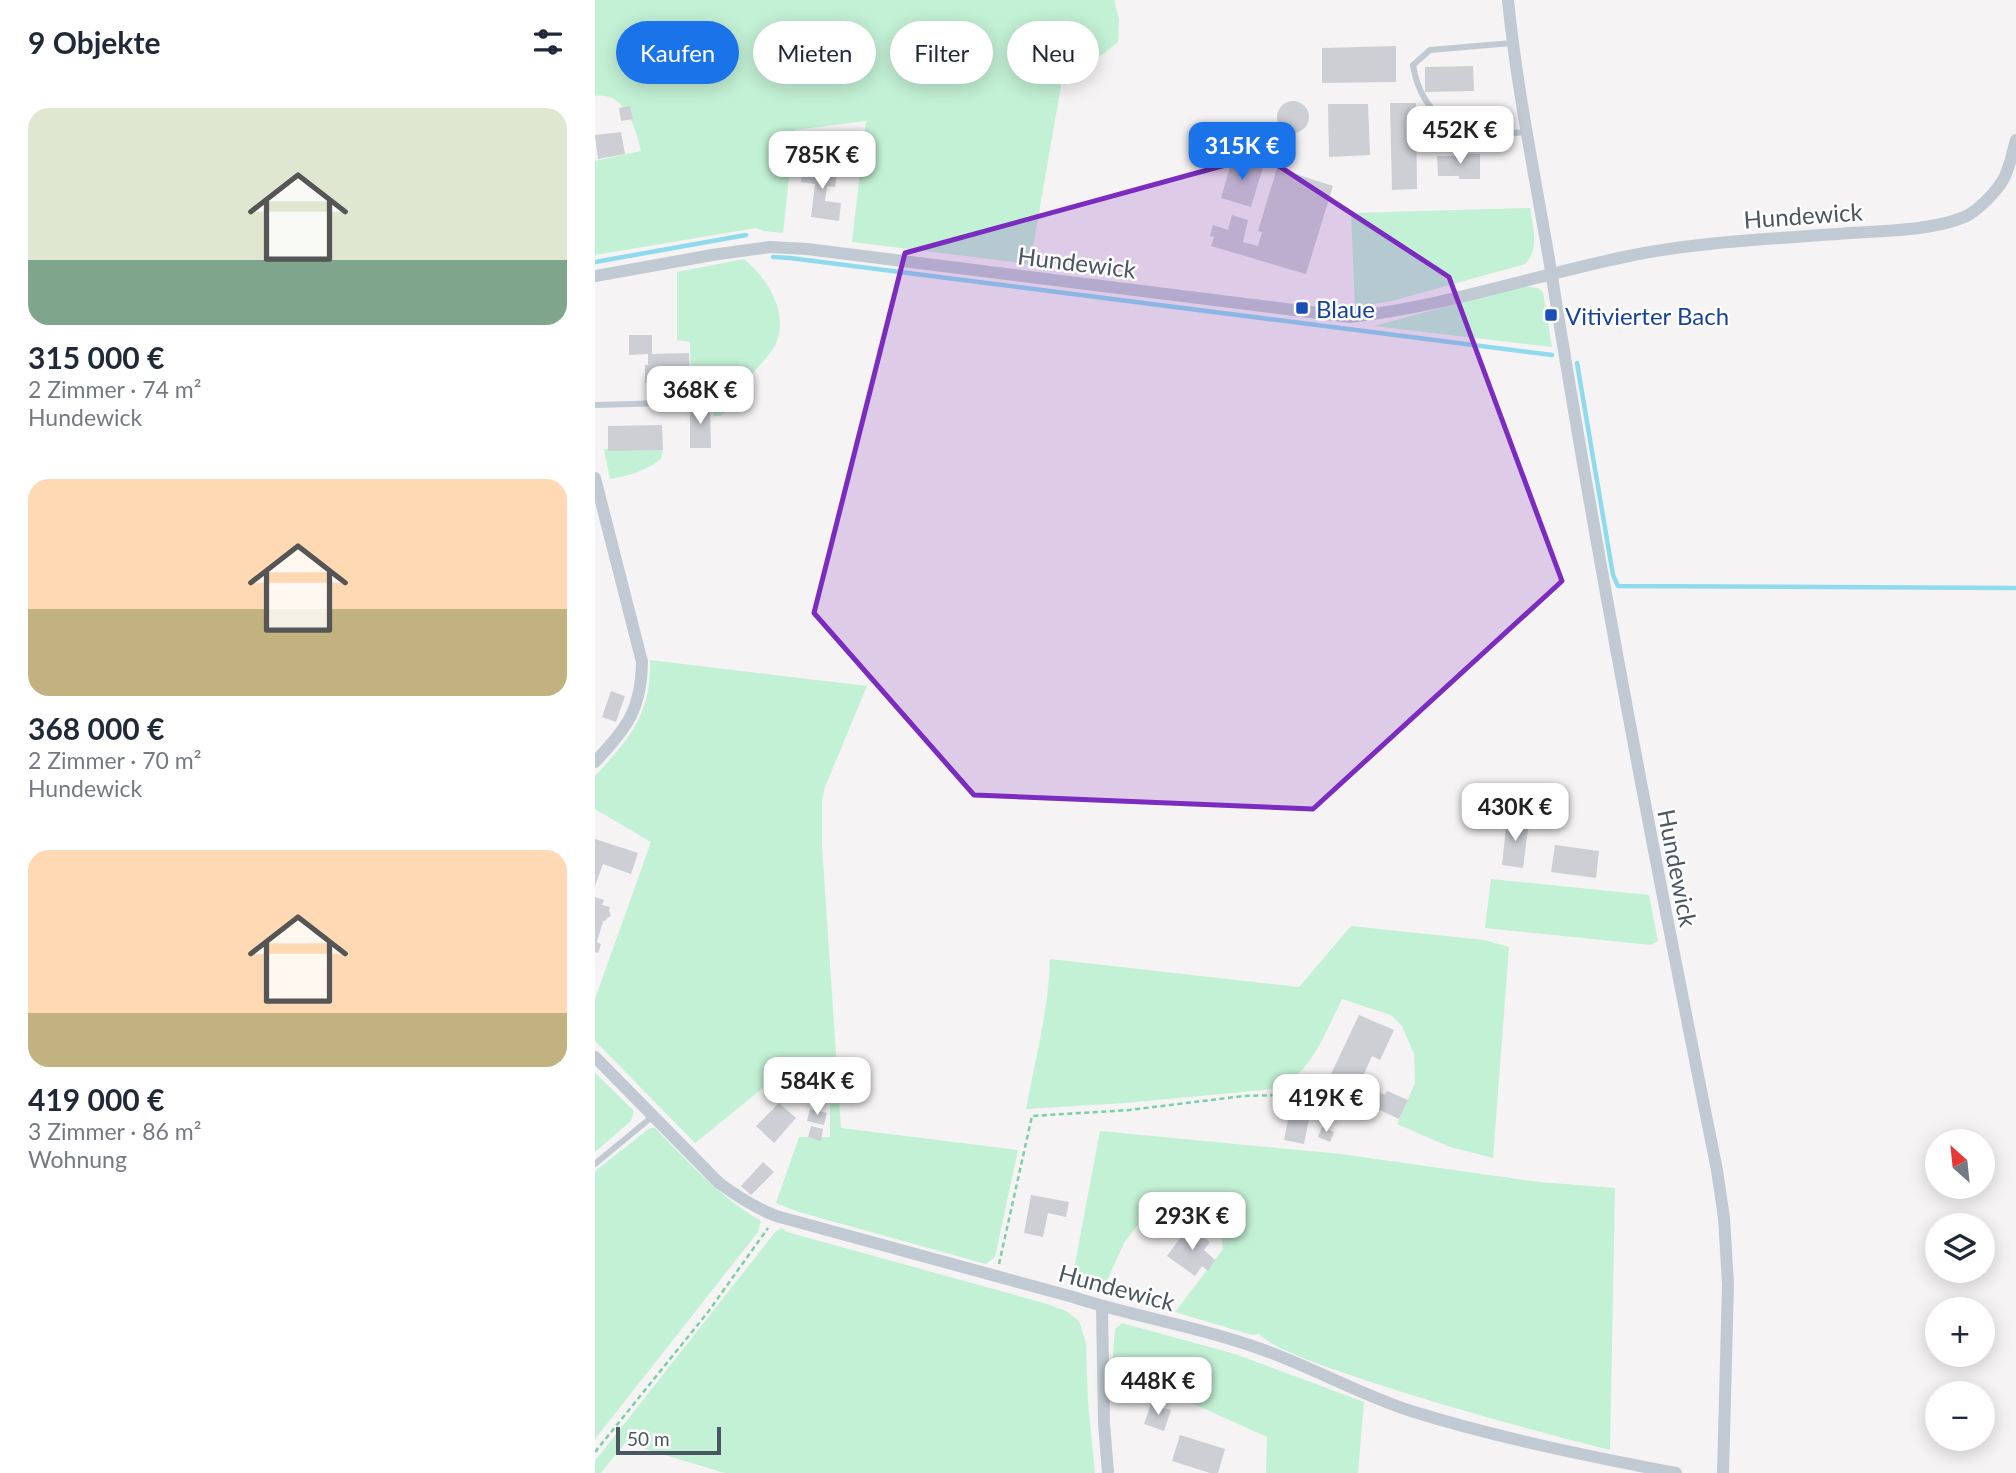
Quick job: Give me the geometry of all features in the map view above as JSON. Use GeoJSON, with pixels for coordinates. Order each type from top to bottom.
{"type":"FeatureCollection","features":[{"type":"Feature","properties":{"kind":"street","name":"Hundewick"},"geometry":{"type":"LineString","coordinates":[[1508,0],[1584,477],[1640,788],[1717,1170],[1724,1218],[1728,1284],[1723,1473]]}},
{"type":"Feature","properties":{"kind":"street","name":"Hundewick"},"geometry":{"type":"LineString","coordinates":[[595,276],[770,247],[807,249],[1350,317],[1395,311],[1666,249],[1943,223],[1969,215],[2003,181],[2016,140]]}},
{"type":"Feature","properties":{"kind":"street"},"geometry":{"type":"LineString","coordinates":[[595,478],[642,662],[642,687],[634,710],[621,733],[595,762]]}},
{"type":"Feature","properties":{"kind":"street","name":"Hundewick"},"geometry":{"type":"LineString","coordinates":[[595,1058],[719,1183],[760,1210],[1102,1307],[1198,1330],[1258,1348],[1410,1410],[1564,1451],[1676,1473]]}},
{"type":"Feature","properties":{"kind":"street"},"geometry":{"type":"LineString","coordinates":[[1102,1307],[1104,1423],[1108,1473]]}},
{"type":"Feature","properties":{"kind":"lane"},"geometry":{"type":"LineString","coordinates":[[1513,43],[1430,50],[1413,65],[1416,83],[1435,113],[1454,132],[1527,132]]}},
{"type":"Feature","properties":{"kind":"lane"},"geometry":{"type":"LineString","coordinates":[[595,405],[666,403]]}},
{"type":"Feature","properties":{"kind":"lane"},"geometry":{"type":"LineString","coordinates":[[595,1164],[653,1116]]}},
{"type":"Feature","properties":{"kind":"path"},"geometry":{"type":"LineString","coordinates":[[996,1276],[1032,1116],[1129,1110],[1244,1096],[1282,1095],[1326,1102],[1359,1117]]}},
{"type":"Feature","properties":{"kind":"path"},"geometry":{"type":"LineString","coordinates":[[595,1452],[708,1312],[776,1216]]}},
{"type":"Feature","properties":{"kind":"highlighted area"},"geometry":{"type":"Polygon","coordinates":[[[1262,155],[1449,277],[1562,581],[1313,809],[974,795],[814,613],[905,253],[1262,155]]]}},
{"type":"Feature","properties":{"kind":"green space"},"geometry":{"type":"Polygon","coordinates":[[[595,0],[1114,0],[1119,19],[1118,42],[1099,56],[1099,21],[1007,21],[1007,84],[1061,84],[1030,264],[852,242],[866,121],[794,130],[783,233],[756,228],[595,255],[595,161],[641,151],[632,122],[621,105],[614,99],[595,96],[595,0]]]}},
{"type":"Feature","properties":{"kind":"green space"},"geometry":{"type":"Polygon","coordinates":[[[1530,208],[1534,245],[1525,264],[1392,301],[1355,307],[1351,213],[1530,208]]]}},
{"type":"Feature","properties":{"kind":"green space"},"geometry":{"type":"Polygon","coordinates":[[[744,259],[760,275],[773,295],[780,318],[780,329],[769,355],[721,416],[714,416],[714,393],[691,392],[690,342],[677,340],[677,272],[744,259]]]}},
{"type":"Feature","properties":{"kind":"green space"},"geometry":{"type":"Polygon","coordinates":[[[1523,286],[1538,288],[1543,292],[1552,347],[1374,326],[1523,286]]]}},
{"type":"Feature","properties":{"kind":"green space"},"geometry":{"type":"Polygon","coordinates":[[[604,449],[663,449],[661,459],[649,467],[610,479],[604,449]]]}},
{"type":"Feature","properties":{"kind":"green space"},"geometry":{"type":"Polygon","coordinates":[[[650,660],[867,686],[825,787],[822,801],[822,846],[841,1128],[1018,1150],[995,1257],[986,1264],[799,1212],[776,1203],[799,1137],[830,1137],[830,1097],[768,1084],[695,1143],[595,1041],[595,999],[651,842],[595,809],[595,776],[636,724],[647,696],[650,660]]]}},
{"type":"Feature","properties":{"kind":"green space"},"geometry":{"type":"Polygon","coordinates":[[[1491,879],[1649,895],[1658,941],[1651,945],[1485,928],[1491,879]]]}},
{"type":"Feature","properties":{"kind":"green space"},"geometry":{"type":"Polygon","coordinates":[[[1351,926],[1484,940],[1509,947],[1493,1158],[1450,1147],[1397,1124],[1415,1083],[1414,1054],[1402,1026],[1391,1015],[1342,999],[1310,1060],[1291,1080],[1277,1088],[1125,1103],[1026,1109],[1044,1016],[1050,959],[1299,987],[1351,926]]]}},
{"type":"Feature","properties":{"kind":"green space"},"geometry":{"type":"Polygon","coordinates":[[[595,1073],[634,1111],[631,1121],[595,1152],[595,1073]]]}},
{"type":"Feature","properties":{"kind":"green space"},"geometry":{"type":"Polygon","coordinates":[[[650,1128],[655,1128],[718,1190],[761,1221],[758,1232],[595,1439],[595,1171],[650,1128]]]}},
{"type":"Feature","properties":{"kind":"green space"},"geometry":{"type":"Polygon","coordinates":[[[1100,1131],[1341,1154],[1539,1182],[1615,1188],[1610,1450],[1393,1389],[1293,1354],[1259,1334],[1252,1335],[1175,1312],[1223,1249],[1222,1238],[1159,1197],[1124,1243],[1102,1292],[1071,1285],[1100,1131]]]}},
{"type":"Feature","properties":{"kind":"green space"},"geometry":{"type":"Polygon","coordinates":[[[782,1228],[787,1232],[1044,1303],[1066,1311],[1079,1321],[1086,1343],[1095,1473],[725,1473],[625,1443],[601,1473],[595,1473],[595,1461],[776,1231],[782,1228]]]}},
{"type":"Feature","properties":{"kind":"green space"},"geometry":{"type":"Polygon","coordinates":[[[1122,1323],[1235,1354],[1364,1402],[1358,1473],[1266,1473],[1267,1437],[1112,1367],[1115,1329],[1122,1323]]]}},
{"type":"Feature","properties":{"kind":"building"},"geometry":{"type":"Polygon","coordinates":[[[1396,46],[1396,82],[1322,83],[1322,48],[1396,46]]]}},
{"type":"Feature","properties":{"kind":"building"},"geometry":{"type":"Polygon","coordinates":[[[1473,66],[1474,91],[1425,92],[1425,67],[1473,66]]]}},
{"type":"Feature","properties":{"kind":"building"},"geometry":{"type":"Polygon","coordinates":[[[1293,101],[1304,106],[1309,117],[1304,128],[1293,133],[1282,128],[1277,117],[1282,106],[1293,101]]]}},
{"type":"Feature","properties":{"kind":"building"},"geometry":{"type":"Polygon","coordinates":[[[1390,103],[1416,103],[1417,189],[1392,190],[1390,103]]]}},
{"type":"Feature","properties":{"kind":"building"},"geometry":{"type":"Polygon","coordinates":[[[1328,104],[1368,104],[1370,155],[1329,157],[1328,104]]]}},
{"type":"Feature","properties":{"kind":"building"},"geometry":{"type":"Polygon","coordinates":[[[630,106],[633,119],[621,121],[619,108],[630,106]]]}},
{"type":"Feature","properties":{"kind":"building"},"geometry":{"type":"Polygon","coordinates":[[[621,132],[625,154],[598,159],[595,135],[621,132]]]}},
{"type":"Feature","properties":{"kind":"building"},"geometry":{"type":"Polygon","coordinates":[[[1480,154],[1480,179],[1438,176],[1437,156],[1480,154]]]}},
{"type":"Feature","properties":{"kind":"building"},"geometry":{"type":"Polygon","coordinates":[[[1233,157],[1263,167],[1251,207],[1221,198],[1233,157]]]}},
{"type":"Feature","properties":{"kind":"building"},"geometry":{"type":"Polygon","coordinates":[[[804,163],[838,168],[835,187],[827,186],[825,201],[841,203],[839,221],[811,217],[815,184],[801,182],[804,163]]]}},
{"type":"Feature","properties":{"kind":"building"},"geometry":{"type":"Polygon","coordinates":[[[1277,168],[1333,186],[1306,274],[1211,246],[1214,237],[1210,236],[1213,225],[1228,230],[1232,215],[1248,220],[1243,242],[1258,246],[1262,232],[1258,231],[1277,168]]]}},
{"type":"Feature","properties":{"kind":"building"},"geometry":{"type":"Polygon","coordinates":[[[629,335],[652,335],[652,354],[689,353],[690,395],[656,396],[656,383],[645,383],[648,354],[629,355],[629,335]]]}},
{"type":"Feature","properties":{"kind":"building"},"geometry":{"type":"Polygon","coordinates":[[[710,404],[711,448],[690,448],[690,405],[710,404]]]}},
{"type":"Feature","properties":{"kind":"building"},"geometry":{"type":"Polygon","coordinates":[[[662,425],[663,450],[608,451],[608,426],[662,425]]]}},
{"type":"Feature","properties":{"kind":"building"},"geometry":{"type":"Polygon","coordinates":[[[611,691],[625,696],[616,722],[602,717],[611,691]]]}},
{"type":"Feature","properties":{"kind":"building"},"geometry":{"type":"Polygon","coordinates":[[[1507,819],[1529,822],[1523,868],[1502,865],[1507,819]]]}},
{"type":"Feature","properties":{"kind":"building"},"geometry":{"type":"Polygon","coordinates":[[[595,839],[638,853],[631,874],[603,864],[595,886],[595,839]]]}},
{"type":"Feature","properties":{"kind":"building"},"geometry":{"type":"Polygon","coordinates":[[[1555,845],[1599,851],[1596,878],[1551,872],[1555,845]]]}},
{"type":"Feature","properties":{"kind":"building"},"geometry":{"type":"Polygon","coordinates":[[[595,897],[604,900],[602,905],[610,907],[611,916],[603,921],[597,942],[601,944],[598,953],[595,952],[595,897]]]}},
{"type":"Feature","properties":{"kind":"building"},"geometry":{"type":"Polygon","coordinates":[[[1359,1015],[1394,1030],[1380,1060],[1372,1056],[1360,1083],[1385,1095],[1387,1091],[1408,1100],[1399,1119],[1371,1106],[1366,1116],[1321,1095],[1359,1015]]]}},
{"type":"Feature","properties":{"kind":"building"},"geometry":{"type":"Polygon","coordinates":[[[779,1103],[796,1118],[774,1143],[756,1126],[779,1103]]]}},
{"type":"Feature","properties":{"kind":"building"},"geometry":{"type":"Polygon","coordinates":[[[810,1109],[827,1113],[824,1125],[807,1121],[810,1109]]]}},
{"type":"Feature","properties":{"kind":"building"},"geometry":{"type":"Polygon","coordinates":[[[1290,1110],[1310,1114],[1304,1144],[1284,1140],[1290,1110]]]}},
{"type":"Feature","properties":{"kind":"building"},"geometry":{"type":"Polygon","coordinates":[[[811,1126],[823,1129],[821,1141],[808,1137],[811,1126]]]}},
{"type":"Feature","properties":{"kind":"building"},"geometry":{"type":"Polygon","coordinates":[[[1322,1127],[1334,1132],[1330,1142],[1318,1137],[1322,1127]]]}},
{"type":"Feature","properties":{"kind":"building"},"geometry":{"type":"Polygon","coordinates":[[[763,1162],[774,1172],[751,1195],[741,1186],[763,1162]]]}},
{"type":"Feature","properties":{"kind":"building"},"geometry":{"type":"Polygon","coordinates":[[[1031,1195],[1069,1202],[1066,1217],[1048,1213],[1043,1237],[1024,1233],[1031,1195]]]}},
{"type":"Feature","properties":{"kind":"building"},"geometry":{"type":"Polygon","coordinates":[[[1189,1226],[1210,1242],[1204,1250],[1215,1260],[1208,1271],[1202,1266],[1195,1276],[1167,1256],[1189,1226]]]}},
{"type":"Feature","properties":{"kind":"building"},"geometry":{"type":"Polygon","coordinates":[[[1151,1404],[1171,1410],[1164,1431],[1144,1424],[1151,1404]]]}},
{"type":"Feature","properties":{"kind":"building"},"geometry":{"type":"Polygon","coordinates":[[[1180,1435],[1225,1449],[1218,1473],[1172,1461],[1180,1435]]]}},
{"type":"Feature","properties":{"kind":"waterway"},"geometry":{"type":"LineString","coordinates":[[595,262],[746,235]]}},
{"type":"Feature","properties":{"kind":"waterway"},"geometry":{"type":"LineString","coordinates":[[773,257],[1552,355]]}},
{"type":"Feature","properties":{"kind":"waterway"},"geometry":{"type":"LineString","coordinates":[[1577,363],[1613,575],[1618,586],[2016,588]]}},
{"type":"Feature","properties":{"kind":"place","name":"Blaue"},"geometry":{"type":"Point","coordinates":[1302,308]}},
{"type":"Feature","properties":{"kind":"place","name":"Vitivierter Bach"},"geometry":{"type":"Point","coordinates":[1551,315]}}]}
